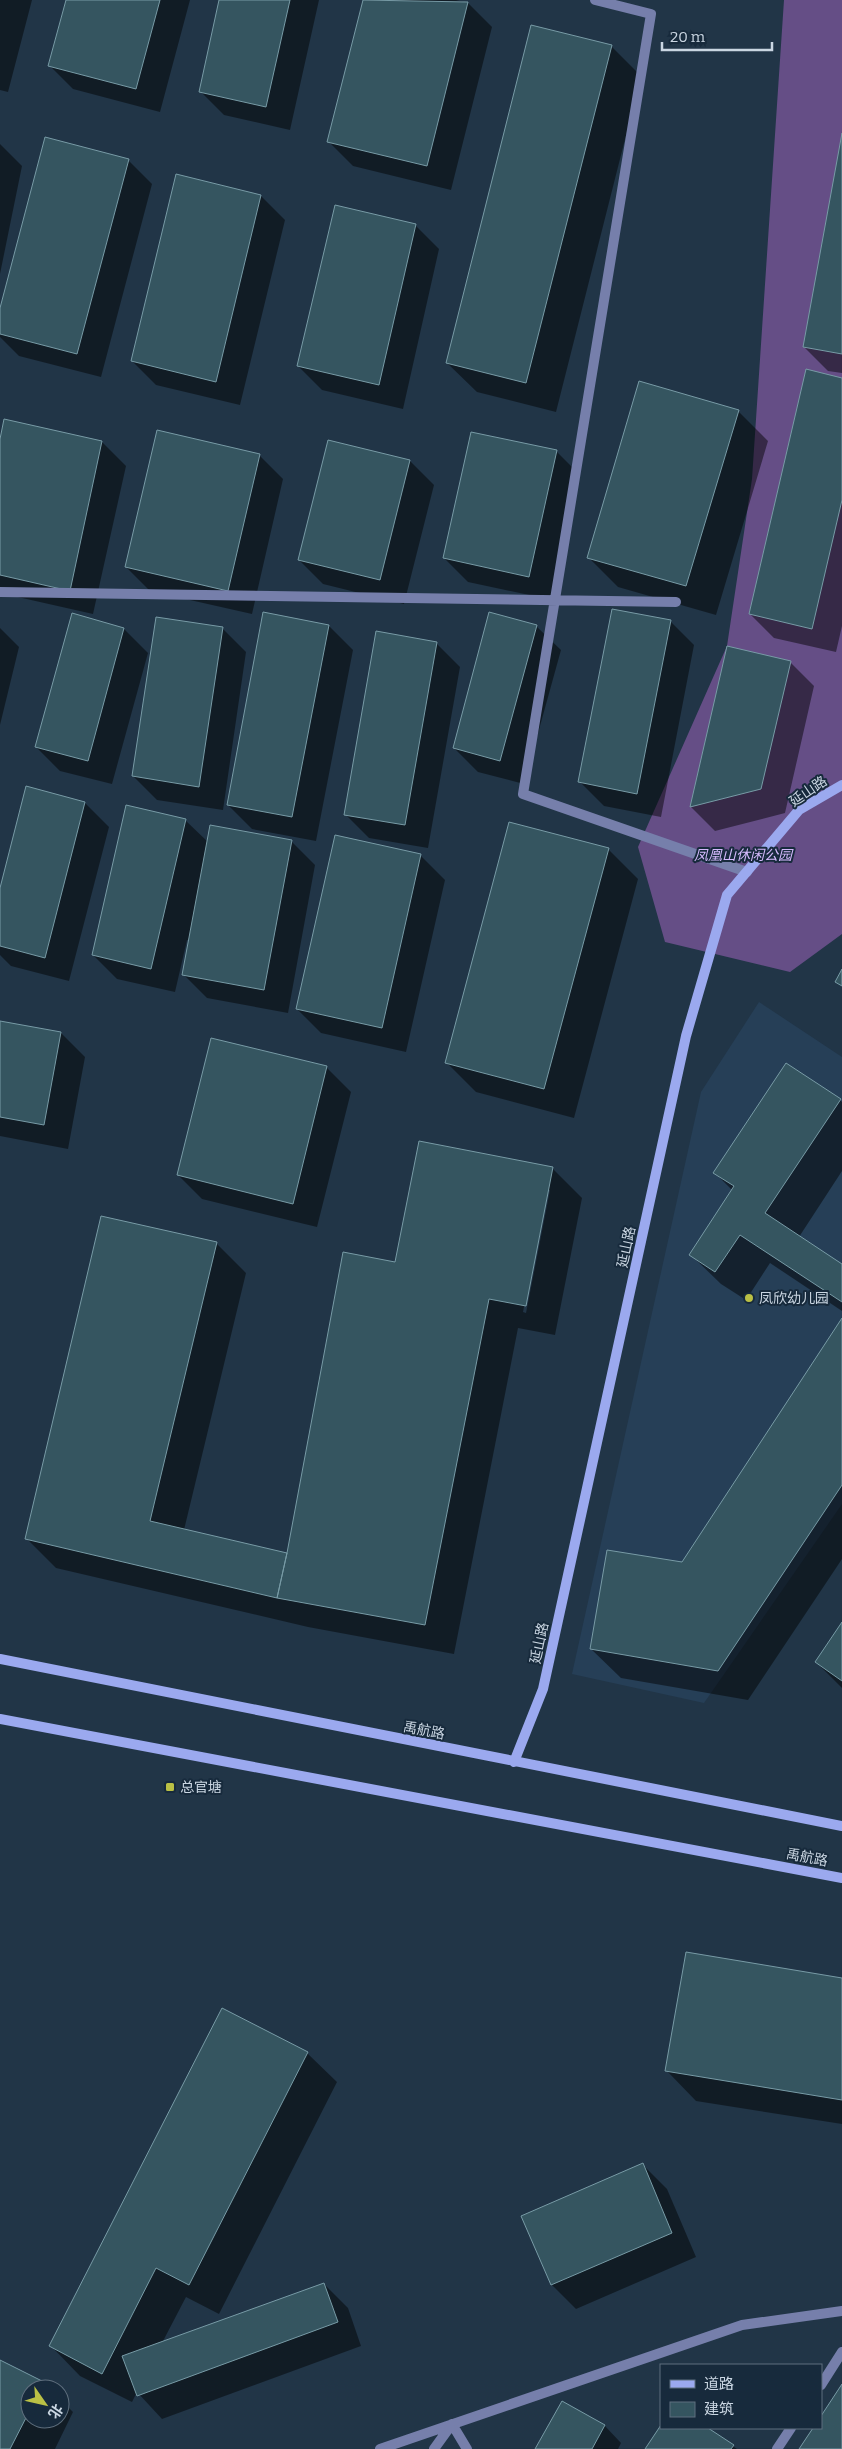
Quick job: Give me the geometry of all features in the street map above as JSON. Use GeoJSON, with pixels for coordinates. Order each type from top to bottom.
{"type":"FeatureCollection","features":[{"type":"Feature","properties":{"kind":"main road","name":"延山路"},"geometry":{"type":"LineString","coordinates":[[514,1762],[543,1689],[686,1036],[727,895],[799,810],[842,785]]}},
{"type":"Feature","properties":{"kind":"main road","name":"禹航路"},"geometry":{"type":"LineString","coordinates":[[0,1659],[842,1826]]}},
{"type":"Feature","properties":{"kind":"main road","name":"禹航路"},"geometry":{"type":"LineString","coordinates":[[0,1719],[842,1878]]}},
{"type":"Feature","properties":{"kind":"street"},"geometry":{"type":"LineString","coordinates":[[594,0],[652,14],[523,794],[747,872]]}},
{"type":"Feature","properties":{"kind":"street"},"geometry":{"type":"LineString","coordinates":[[0,592],[676,602]]}},
{"type":"Feature","properties":{"kind":"street"},"geometry":{"type":"LineString","coordinates":[[380,2449],[742,2325],[842,2311]]}},
{"type":"Feature","properties":{"kind":"street"},"geometry":{"type":"LineString","coordinates":[[822,2383],[842,2352]]}},
{"type":"Feature","properties":{"kind":"street"},"geometry":{"type":"LineString","coordinates":[[434,2449],[452,2424]]}},
{"type":"Feature","properties":{"kind":"street"},"geometry":{"type":"LineString","coordinates":[[452,2424],[467,2449]]}},
{"type":"Feature","properties":{"kind":"street"},"geometry":{"type":"LineString","coordinates":[[777,2449],[790,2429]]}},
{"type":"Feature","properties":{"kind":"shaded area","name":"凤欣幼儿园"},"geometry":{"type":"Polygon","coordinates":[[[759,1002],[842,1057],[842,1504],[704,1703],[572,1674],[701,1092],[759,1002]]]}},
{"type":"Feature","properties":{"kind":"green space","name":"凤凰山休闲公园"},"geometry":{"type":"Polygon","coordinates":[[[784,0],[842,0],[842,934],[790,972],[665,942],[638,847],[727,646],[752,479],[784,0]]]}},
{"type":"Feature","properties":{"kind":"building"},"geometry":{"type":"Polygon","coordinates":[[[66,0],[160,0],[136,89],[48,66],[66,0]]]}},
{"type":"Feature","properties":{"kind":"building"},"geometry":{"type":"Polygon","coordinates":[[[219,0],[290,0],[266,107],[199,92],[219,0]]]}},
{"type":"Feature","properties":{"kind":"building"},"geometry":{"type":"Polygon","coordinates":[[[363,0],[468,2],[427,166],[327,142],[363,0]]]}},
{"type":"Feature","properties":{"kind":"building"},"geometry":{"type":"Polygon","coordinates":[[[531,25],[612,45],[526,383],[446,363],[531,25]]]}},
{"type":"Feature","properties":{"kind":"building"},"geometry":{"type":"Polygon","coordinates":[[[842,133],[842,354],[803,347],[842,133]]]}},
{"type":"Feature","properties":{"kind":"building"},"geometry":{"type":"Polygon","coordinates":[[[45,137],[129,159],[77,354],[0,334],[0,308],[45,137]]]}},
{"type":"Feature","properties":{"kind":"building"},"geometry":{"type":"Polygon","coordinates":[[[176,174],[261,195],[216,382],[131,361],[176,174]]]}},
{"type":"Feature","properties":{"kind":"building"},"geometry":{"type":"Polygon","coordinates":[[[335,205],[416,224],[379,385],[297,366],[335,205]]]}},
{"type":"Feature","properties":{"kind":"building"},"geometry":{"type":"Polygon","coordinates":[[[806,369],[842,378],[842,500],[812,629],[749,614],[806,369]]]}},
{"type":"Feature","properties":{"kind":"building"},"geometry":{"type":"Polygon","coordinates":[[[639,381],[739,410],[686,586],[587,558],[639,381]]]}},
{"type":"Feature","properties":{"kind":"building"},"geometry":{"type":"Polygon","coordinates":[[[4,419],[102,441],[70,591],[0,575],[0,439],[4,419]]]}},
{"type":"Feature","properties":{"kind":"building"},"geometry":{"type":"Polygon","coordinates":[[[157,430],[260,454],[228,591],[125,567],[157,430]]]}},
{"type":"Feature","properties":{"kind":"building"},"geometry":{"type":"Polygon","coordinates":[[[471,432],[557,450],[529,577],[443,558],[471,432]]]}},
{"type":"Feature","properties":{"kind":"building"},"geometry":{"type":"Polygon","coordinates":[[[328,440],[410,460],[380,580],[298,560],[328,440]]]}},
{"type":"Feature","properties":{"kind":"building"},"geometry":{"type":"Polygon","coordinates":[[[612,609],[671,620],[637,794],[578,782],[612,609]]]}},
{"type":"Feature","properties":{"kind":"building"},"geometry":{"type":"Polygon","coordinates":[[[263,612],[329,625],[292,817],[227,805],[263,612]]]}},
{"type":"Feature","properties":{"kind":"building"},"geometry":{"type":"Polygon","coordinates":[[[489,612],[537,625],[500,761],[453,748],[489,612]]]}},
{"type":"Feature","properties":{"kind":"building"},"geometry":{"type":"Polygon","coordinates":[[[72,613],[124,628],[88,761],[35,747],[72,613]]]}},
{"type":"Feature","properties":{"kind":"building"},"geometry":{"type":"Polygon","coordinates":[[[156,617],[223,627],[199,787],[132,776],[156,617]]]}},
{"type":"Feature","properties":{"kind":"building"},"geometry":{"type":"Polygon","coordinates":[[[376,631],[437,642],[405,825],[344,815],[376,631]]]}},
{"type":"Feature","properties":{"kind":"building"},"geometry":{"type":"Polygon","coordinates":[[[727,646],[791,661],[761,789],[690,807],[727,646]]]}},
{"type":"Feature","properties":{"kind":"building"},"geometry":{"type":"Polygon","coordinates":[[[26,786],[85,802],[45,958],[0,946],[0,888],[26,786]]]}},
{"type":"Feature","properties":{"kind":"building"},"geometry":{"type":"Polygon","coordinates":[[[126,805],[186,819],[151,969],[92,955],[126,805]]]}},
{"type":"Feature","properties":{"kind":"building"},"geometry":{"type":"Polygon","coordinates":[[[509,822],[609,848],[544,1089],[445,1063],[509,822]]]}},
{"type":"Feature","properties":{"kind":"building"},"geometry":{"type":"Polygon","coordinates":[[[210,825],[292,840],[264,990],[182,975],[210,825]]]}},
{"type":"Feature","properties":{"kind":"building"},"geometry":{"type":"Polygon","coordinates":[[[335,835],[421,854],[382,1028],[296,1009],[335,835]]]}},
{"type":"Feature","properties":{"kind":"building"},"geometry":{"type":"Polygon","coordinates":[[[842,969],[842,986],[835,982],[842,969]]]}},
{"type":"Feature","properties":{"kind":"building"},"geometry":{"type":"Polygon","coordinates":[[[0,1021],[61,1032],[44,1125],[0,1117],[0,1021]]]}},
{"type":"Feature","properties":{"kind":"building"},"geometry":{"type":"Polygon","coordinates":[[[211,1038],[327,1066],[293,1204],[177,1175],[211,1038]]]}},
{"type":"Feature","properties":{"kind":"building"},"geometry":{"type":"Polygon","coordinates":[[[786,1063],[841,1099],[765,1213],[842,1264],[842,1302],[740,1235],[715,1272],[689,1255],[734,1186],[713,1173],[786,1063]]]}},
{"type":"Feature","properties":{"kind":"building"},"geometry":{"type":"Polygon","coordinates":[[[419,1141],[553,1167],[526,1306],[489,1299],[425,1625],[277,1598],[343,1252],[395,1262],[419,1141]]]}},
{"type":"Feature","properties":{"kind":"building"},"geometry":{"type":"Polygon","coordinates":[[[101,1216],[217,1242],[150,1521],[287,1553],[277,1598],[25,1539],[101,1216]]]}},
{"type":"Feature","properties":{"kind":"building"},"geometry":{"type":"Polygon","coordinates":[[[842,1318],[842,1485],[718,1671],[590,1649],[607,1550],[682,1562],[842,1318]]]}},
{"type":"Feature","properties":{"kind":"building"},"geometry":{"type":"Polygon","coordinates":[[[842,1622],[842,1681],[815,1662],[842,1622]]]}},
{"type":"Feature","properties":{"kind":"building"},"geometry":{"type":"Polygon","coordinates":[[[686,1952],[842,1978],[842,2100],[665,2071],[686,1952]]]}},
{"type":"Feature","properties":{"kind":"building"},"geometry":{"type":"Polygon","coordinates":[[[222,2008],[308,2052],[189,2285],[156,2268],[102,2374],[49,2346],[222,2008]]]}},
{"type":"Feature","properties":{"kind":"building"},"geometry":{"type":"Polygon","coordinates":[[[643,2163],[672,2233],[551,2285],[521,2216],[643,2163]]]}},
{"type":"Feature","properties":{"kind":"building"},"geometry":{"type":"Polygon","coordinates":[[[324,2283],[338,2322],[137,2396],[122,2356],[324,2283]]]}},
{"type":"Feature","properties":{"kind":"building"},"geometry":{"type":"Polygon","coordinates":[[[0,2360],[38,2379],[20,2379],[20,2429],[10,2449],[0,2449],[0,2360]]]}},
{"type":"Feature","properties":{"kind":"building"},"geometry":{"type":"Polygon","coordinates":[[[842,2384],[842,2449],[799,2449],[812,2429],[822,2429],[822,2414],[842,2384]]]}},
{"type":"Feature","properties":{"kind":"building"},"geometry":{"type":"Polygon","coordinates":[[[562,2401],[605,2425],[592,2449],[535,2449],[562,2401]]]}},
{"type":"Feature","properties":{"kind":"building"},"geometry":{"type":"Polygon","coordinates":[[[660,2426],[660,2429],[710,2429],[734,2445],[731,2449],[645,2449],[660,2426]]]}},
{"type":"Feature","properties":{"kind":"place","name":"凤欣幼儿园"},"geometry":{"type":"Point","coordinates":[749,1298]}},
{"type":"Feature","properties":{"kind":"place","name":"总官塘"},"geometry":{"type":"Point","coordinates":[170,1787]}}]}
